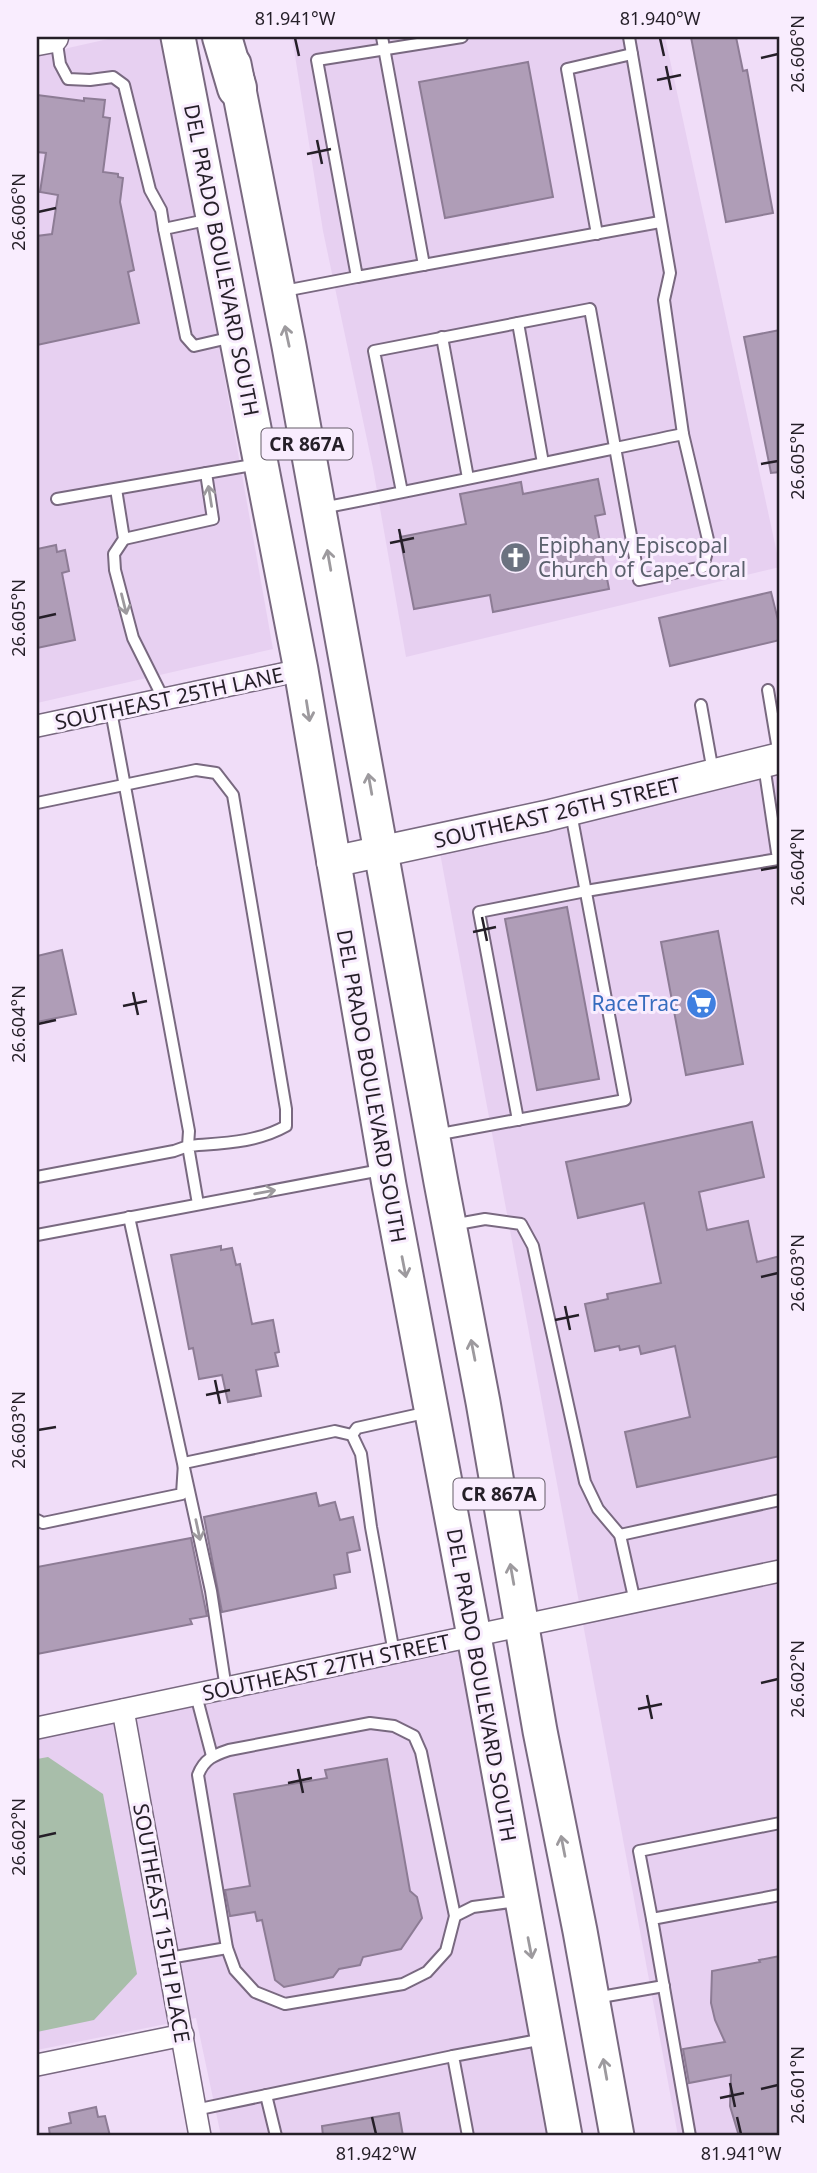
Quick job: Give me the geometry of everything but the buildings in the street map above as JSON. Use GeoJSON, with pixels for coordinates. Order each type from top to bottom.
{"type":"FeatureCollection","features":[{"type":"Feature","properties":{"kind":"main road","name":"DEL PRADO BOULEVARD SOUTH"},"geometry":{"type":"LineString","coordinates":[[178,37],[302,670],[332,862],[386,1170],[565,2136]]}},
{"type":"Feature","properties":{"kind":"main road","name":"CR 867A"},"geometry":{"type":"LineString","coordinates":[[233,51],[484,1402],[521,1626],[617,2136]]}},
{"type":"Feature","properties":{"kind":"main road"},"geometry":{"type":"LineString","coordinates":[[559,2103],[580,2136]]}},
{"type":"Feature","properties":{"kind":"street"},"geometry":{"type":"LineString","coordinates":[[37,40],[54,37]]}},
{"type":"Feature","properties":{"kind":"street","name":"SOUTHEAST 25TH LANE"},"geometry":{"type":"LineString","coordinates":[[37,726],[302,670]]}},
{"type":"Feature","properties":{"kind":"street","name":"SOUTHEAST 26TH STREET"},"geometry":{"type":"LineString","coordinates":[[332,862],[571,810],[774,760]]}},
{"type":"Feature","properties":{"kind":"street","name":"SOUTHEAST 27TH STREET"},"geometry":{"type":"LineString","coordinates":[[37,1728],[780,1571]]}},
{"type":"Feature","properties":{"kind":"street","name":"SOUTHEAST 15TH PLACE"},"geometry":{"type":"LineString","coordinates":[[123,1710],[200,2136]]}},
{"type":"Feature","properties":{"kind":"street"},"geometry":{"type":"LineString","coordinates":[[37,2065],[183,2035]]}},
{"type":"Feature","properties":{"kind":"lane"},"geometry":{"type":"LineString","coordinates":[[54,37],[60,64],[68,79],[113,78],[124,85],[150,190],[161,210],[186,337],[194,346],[236,336]]}},
{"type":"Feature","properties":{"kind":"lane"},"geometry":{"type":"LineString","coordinates":[[382,37],[424,265]]}},
{"type":"Feature","properties":{"kind":"lane"},"geometry":{"type":"LineString","coordinates":[[356,277],[317,60],[462,37]]}},
{"type":"Feature","properties":{"kind":"lane"},"geometry":{"type":"LineString","coordinates":[[402,492],[374,351],[590,309],[639,580],[703,567],[709,544],[683,435],[664,300],[670,273],[629,37]]}},
{"type":"Feature","properties":{"kind":"lane"},"geometry":{"type":"LineString","coordinates":[[597,233],[567,69],[632,54]]}},
{"type":"Feature","properties":{"kind":"lane"},"geometry":{"type":"LineString","coordinates":[[164,229],[214,219]]}},
{"type":"Feature","properties":{"kind":"lane"},"geometry":{"type":"LineString","coordinates":[[278,292],[660,222]]}},
{"type":"Feature","properties":{"kind":"lane"},"geometry":{"type":"LineString","coordinates":[[518,323],[543,463]]}},
{"type":"Feature","properties":{"kind":"lane"},"geometry":{"type":"LineString","coordinates":[[442,337],[468,478]]}},
{"type":"Feature","properties":{"kind":"lane"},"geometry":{"type":"LineString","coordinates":[[319,509],[683,435]]}},
{"type":"Feature","properties":{"kind":"lane"},"geometry":{"type":"LineString","coordinates":[[58,499],[261,464]]}},
{"type":"Feature","properties":{"kind":"lane"},"geometry":{"type":"LineString","coordinates":[[124,539],[213,519],[206,473]]}},
{"type":"Feature","properties":{"kind":"lane"},"geometry":{"type":"LineString","coordinates":[[116,489],[124,539],[114,554],[115,570],[133,638],[163,698]]}},
{"type":"Feature","properties":{"kind":"lane"},"geometry":{"type":"LineString","coordinates":[[519,1120],[480,912],[586,891],[778,859],[768,690]]}},
{"type":"Feature","properties":{"kind":"lane"},"geometry":{"type":"LineString","coordinates":[[701,705],[713,775]]}},
{"type":"Feature","properties":{"kind":"lane"},"geometry":{"type":"LineString","coordinates":[[111,710],[189,1131],[188,1146],[198,1204]]}},
{"type":"Feature","properties":{"kind":"lane"},"geometry":{"type":"LineString","coordinates":[[37,803],[196,770],[216,773],[233,795],[286,1109],[286,1126],[270,1136],[234,1143],[188,1146],[37,1177]]}},
{"type":"Feature","properties":{"kind":"lane"},"geometry":{"type":"LineString","coordinates":[[433,1136],[625,1100],[571,810]]}},
{"type":"Feature","properties":{"kind":"lane"},"geometry":{"type":"LineString","coordinates":[[37,1235],[386,1170]]}},
{"type":"Feature","properties":{"kind":"lane"},"geometry":{"type":"LineString","coordinates":[[129,1217],[211,1591],[226,1689]]}},
{"type":"Feature","properties":{"kind":"lane"},"geometry":{"type":"LineString","coordinates":[[450,1225],[485,1219],[521,1224],[533,1246],[584,1482],[598,1509],[620,1535],[635,1602]]}},
{"type":"Feature","properties":{"kind":"lane"},"geometry":{"type":"LineString","coordinates":[[352,1435],[357,1428],[432,1412]]}},
{"type":"Feature","properties":{"kind":"lane"},"geometry":{"type":"LineString","coordinates":[[184,1463],[335,1431],[352,1435]]}},
{"type":"Feature","properties":{"kind":"lane"},"geometry":{"type":"LineString","coordinates":[[352,1435],[361,1454],[394,1653]]}},
{"type":"Feature","properties":{"kind":"lane"},"geometry":{"type":"LineString","coordinates":[[37,1520],[43,1523],[182,1494],[184,1463]]}},
{"type":"Feature","properties":{"kind":"lane"},"geometry":{"type":"LineString","coordinates":[[620,1535],[780,1500]]}},
{"type":"Feature","properties":{"kind":"lane"},"geometry":{"type":"LineString","coordinates":[[196,1695],[212,1756]]}},
{"type":"Feature","properties":{"kind":"lane"},"geometry":{"type":"LineString","coordinates":[[370,1723],[394,1726],[414,1736],[421,1752],[455,1916],[446,1951],[427,1972],[403,1984],[304,2002],[285,2004],[255,1992],[235,1970],[227,1948],[198,1775],[202,1764],[212,1756],[229,1750],[370,1723]]}},
{"type":"Feature","properties":{"kind":"lane"},"geometry":{"type":"LineString","coordinates":[[690,2136],[639,1851],[780,1823]]}},
{"type":"Feature","properties":{"kind":"lane"},"geometry":{"type":"LineString","coordinates":[[652,1919],[780,1895]]}},
{"type":"Feature","properties":{"kind":"lane"},"geometry":{"type":"LineString","coordinates":[[455,1916],[473,1907],[521,1900]]}},
{"type":"Feature","properties":{"kind":"lane"},"geometry":{"type":"LineString","coordinates":[[169,1958],[227,1948]]}},
{"type":"Feature","properties":{"kind":"lane"},"geometry":{"type":"LineString","coordinates":[[592,1998],[664,1986]]}},
{"type":"Feature","properties":{"kind":"lane"},"geometry":{"type":"LineString","coordinates":[[195,2110],[547,2038]]}},
{"type":"Feature","properties":{"kind":"lane"},"geometry":{"type":"LineString","coordinates":[[453,2056],[468,2136]]}},
{"type":"Feature","properties":{"kind":"lane"},"geometry":{"type":"LineString","coordinates":[[266,2095],[276,2136]]}},
{"type":"Feature","properties":{"kind":"shaded area"},"geometry":{"type":"Polygon","coordinates":[[[117,37],[162,37],[273,649],[37,703],[37,55],[117,37]]]}},
{"type":"Feature","properties":{"kind":"shaded area"},"geometry":{"type":"Polygon","coordinates":[[[292,37],[665,37],[780,567],[406,657],[373,468],[323,231],[292,37]]]}},
{"type":"Feature","properties":{"kind":"shaded area"},"geometry":{"type":"Polygon","coordinates":[[[780,773],[780,2136],[678,2136],[440,853],[780,773]]]}},
{"type":"Feature","properties":{"kind":"shaded area"},"geometry":{"type":"Polygon","coordinates":[[[455,1634],[549,2136],[221,2136],[196,2018],[37,2050],[37,1721],[455,1634]]]}},
{"type":"Feature","properties":{"kind":"green space"},"geometry":{"type":"Polygon","coordinates":[[[48,1757],[103,1794],[137,1974],[94,2020],[37,2032],[37,1759],[48,1757]]]}},
{"type":"Feature","properties":{"kind":"place","name":"Epiphany Episcopal Church of Cape Coral"},"geometry":{"type":"Point","coordinates":[515,557]}},
{"type":"Feature","properties":{"kind":"place","name":"RaceTrac"},"geometry":{"type":"Point","coordinates":[702,1003]}}]}
